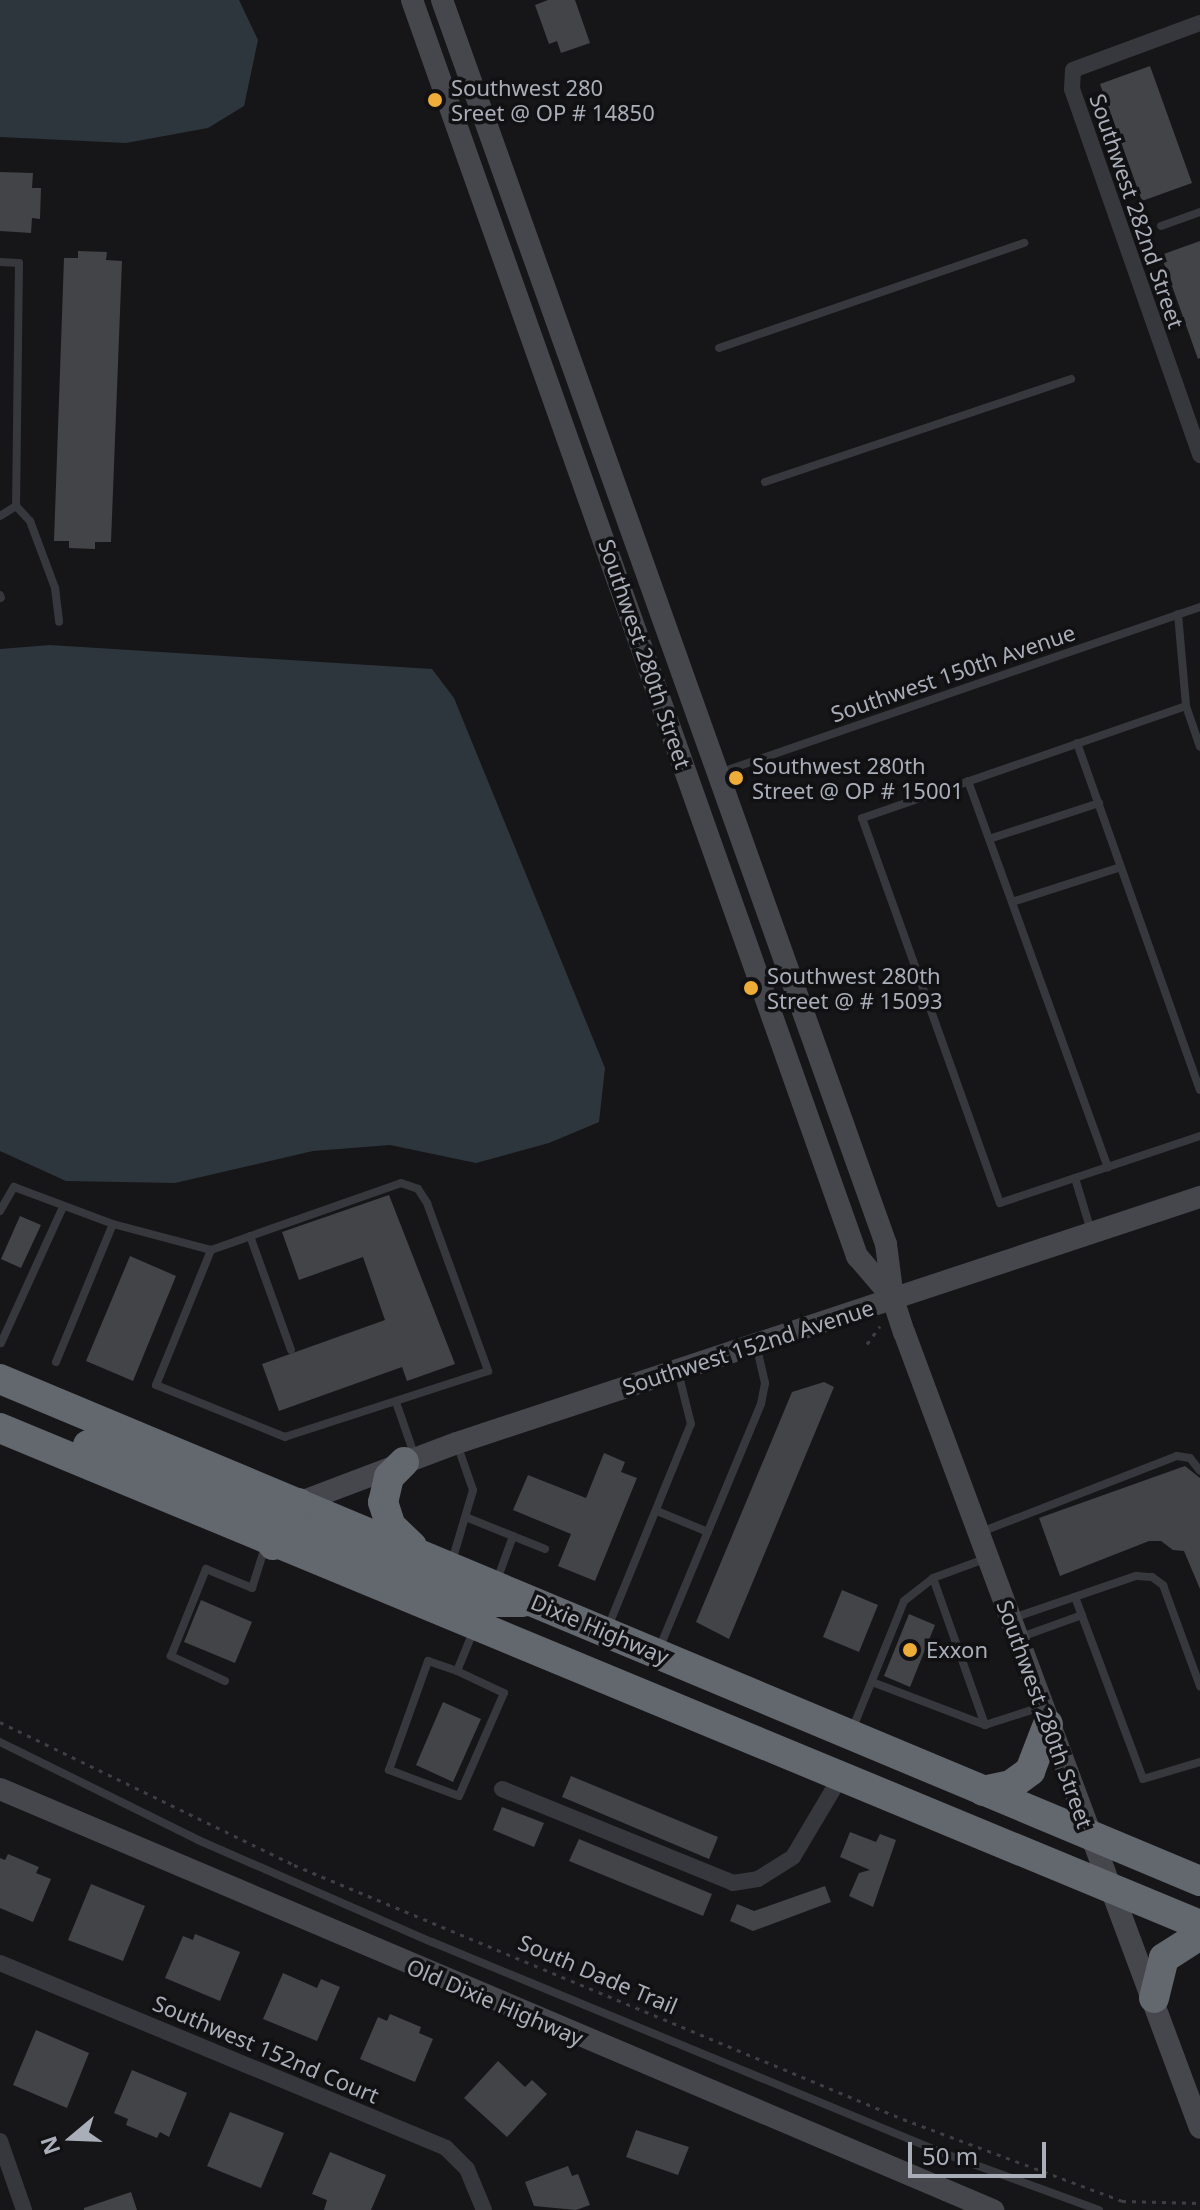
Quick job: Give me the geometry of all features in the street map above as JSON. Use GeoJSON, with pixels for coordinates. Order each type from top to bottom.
{"type":"FeatureCollection","features":[{"type":"Feature","properties":{"kind":"highway","name":"Dixie Highway"},"geometry":{"type":"LineString","coordinates":[[0,1379],[1200,1881]]}},
{"type":"Feature","properties":{"kind":"highway","name":"Dixie Highway"},"geometry":{"type":"LineString","coordinates":[[0,1428],[270,1544],[1200,1925]]}},
{"type":"Feature","properties":{"kind":"highway"},"geometry":{"type":"LineString","coordinates":[[30,1440],[78,1442],[260,1514],[298,1503]]}},
{"type":"Feature","properties":{"kind":"highway"},"geometry":{"type":"LineString","coordinates":[[410,1460],[389,1477],[383,1502],[391,1526],[419,1553]]}},
{"type":"Feature","properties":{"kind":"highway"},"geometry":{"type":"LineString","coordinates":[[270,1544],[289,1530],[305,1532],[479,1602],[537,1603]]}},
{"type":"Feature","properties":{"kind":"highway"},"geometry":{"type":"LineString","coordinates":[[983,1791],[1011,1785],[1030,1771],[1045,1715]]}},
{"type":"Feature","properties":{"kind":"highway"},"geometry":{"type":"LineString","coordinates":[[840,1778],[859,1767],[1039,1837],[1089,1835]]}},
{"type":"Feature","properties":{"kind":"highway"},"geometry":{"type":"LineString","coordinates":[[1112,1888],[1149,1883],[1200,1900]]}},
{"type":"Feature","properties":{"kind":"highway"},"geometry":{"type":"LineString","coordinates":[[1154,1998],[1164,1958],[1200,1935]]}},
{"type":"Feature","properties":{"kind":"street","name":"Southwest 280th Street"},"geometry":{"type":"LineString","coordinates":[[412,0],[857,1256],[893,1299]]}},
{"type":"Feature","properties":{"kind":"street","name":"Southwest 280th Street"},"geometry":{"type":"LineString","coordinates":[[442,0],[886,1244],[893,1299],[1089,1835],[1198,2116]]}},
{"type":"Feature","properties":{"kind":"street","name":"Southwest 282nd Street"},"geometry":{"type":"LineString","coordinates":[[1200,23],[1073,70],[1072,89],[1200,455]]}},
{"type":"Feature","properties":{"kind":"street"},"geometry":{"type":"LineString","coordinates":[[438,73],[464,60]]}},
{"type":"Feature","properties":{"kind":"street"},"geometry":{"type":"LineString","coordinates":[[510,273],[535,261]]}},
{"type":"Feature","properties":{"kind":"street"},"geometry":{"type":"LineString","coordinates":[[590,498],[616,487]]}},
{"type":"Feature","properties":{"kind":"street"},"geometry":{"type":"LineString","coordinates":[[691,783],[718,773]]}},
{"type":"Feature","properties":{"kind":"street"},"geometry":{"type":"LineString","coordinates":[[752,957],[781,947]]}},
{"type":"Feature","properties":{"kind":"street"},"geometry":{"type":"LineString","coordinates":[[808,1111],[835,1101]]}},
{"type":"Feature","properties":{"kind":"street","name":"Southwest 152nd Avenue"},"geometry":{"type":"LineString","coordinates":[[298,1503],[457,1443],[1200,1197]]}},
{"type":"Feature","properties":{"kind":"street"},"geometry":{"type":"LineString","coordinates":[[502,1789],[733,1883],[758,1879],[793,1857],[840,1778]]}},
{"type":"Feature","properties":{"kind":"street","name":"Old Dixie Highway"},"geometry":{"type":"LineString","coordinates":[[0,1789],[993,2210]]}},
{"type":"Feature","properties":{"kind":"street","name":"Southwest 152nd Court"},"geometry":{"type":"LineString","coordinates":[[0,1963],[446,2148],[467,2169],[484,2210]]}},
{"type":"Feature","properties":{"kind":"street"},"geometry":{"type":"LineString","coordinates":[[0,2141],[24,2210]]}},
{"type":"Feature","properties":{"kind":"lane"},"geometry":{"type":"LineString","coordinates":[[1161,226],[1200,212]]}},
{"type":"Feature","properties":{"kind":"lane"},"geometry":{"type":"LineString","coordinates":[[719,348],[1024,243]]}},
{"type":"Feature","properties":{"kind":"lane"},"geometry":{"type":"LineString","coordinates":[[0,262],[19,263],[16,506],[30,521],[55,588],[59,622]]}},
{"type":"Feature","properties":{"kind":"lane"},"geometry":{"type":"LineString","coordinates":[[765,482],[1071,379]]}},
{"type":"Feature","properties":{"kind":"lane"},"geometry":{"type":"LineString","coordinates":[[0,516],[16,506]]}},
{"type":"Feature","properties":{"kind":"lane","name":"Southwest 150th Avenue"},"geometry":{"type":"LineString","coordinates":[[718,773],[1200,607]]}},
{"type":"Feature","properties":{"kind":"lane"},"geometry":{"type":"LineString","coordinates":[[1178,614],[1186,706],[1200,747]]}},
{"type":"Feature","properties":{"kind":"lane"},"geometry":{"type":"LineString","coordinates":[[1186,706],[862,818],[1000,1203],[1200,1136]]}},
{"type":"Feature","properties":{"kind":"lane"},"geometry":{"type":"LineString","coordinates":[[1077,743],[1200,1090]]}},
{"type":"Feature","properties":{"kind":"lane"},"geometry":{"type":"LineString","coordinates":[[968,781],[1108,1167]]}},
{"type":"Feature","properties":{"kind":"lane"},"geometry":{"type":"LineString","coordinates":[[989,839],[1099,803]]}},
{"type":"Feature","properties":{"kind":"lane"},"geometry":{"type":"LineString","coordinates":[[1012,902],[1121,867]]}},
{"type":"Feature","properties":{"kind":"lane"},"geometry":{"type":"LineString","coordinates":[[1075,1178],[1092,1234]]}},
{"type":"Feature","properties":{"kind":"lane"},"geometry":{"type":"LineString","coordinates":[[0,1211],[3,1200],[14,1187],[113,1224],[211,1250],[401,1183],[418,1189],[427,1203],[488,1371],[285,1437],[156,1385],[211,1250]]}},
{"type":"Feature","properties":{"kind":"lane"},"geometry":{"type":"LineString","coordinates":[[1,1343],[63,1207]]}},
{"type":"Feature","properties":{"kind":"lane"},"geometry":{"type":"LineString","coordinates":[[56,1362],[113,1224]]}},
{"type":"Feature","properties":{"kind":"lane"},"geometry":{"type":"LineString","coordinates":[[250,1236],[291,1350]]}},
{"type":"Feature","properties":{"kind":"lane"},"geometry":{"type":"LineString","coordinates":[[657,1653],[764,1394],[755,1344]]}},
{"type":"Feature","properties":{"kind":"lane"},"geometry":{"type":"LineString","coordinates":[[606,1632],[691,1424],[677,1370]]}},
{"type":"Feature","properties":{"kind":"lane"},"geometry":{"type":"LineString","coordinates":[[396,1402],[410,1460]]}},
{"type":"Feature","properties":{"kind":"lane"},"geometry":{"type":"LineString","coordinates":[[450,1566],[468,1518],[473,1490],[457,1443]]}},
{"type":"Feature","properties":{"kind":"lane"},"geometry":{"type":"LineString","coordinates":[[978,1533],[1177,1456],[1190,1458],[1200,1471]]}},
{"type":"Feature","properties":{"kind":"lane"},"geometry":{"type":"LineString","coordinates":[[657,1511],[708,1532]]}},
{"type":"Feature","properties":{"kind":"lane"},"geometry":{"type":"LineString","coordinates":[[468,1518],[545,1549]]}},
{"type":"Feature","properties":{"kind":"lane"},"geometry":{"type":"LineString","coordinates":[[495,1585],[513,1536]]}},
{"type":"Feature","properties":{"kind":"lane"},"geometry":{"type":"LineString","coordinates":[[225,1681],[171,1656],[206,1569],[252,1588],[270,1544]]}},
{"type":"Feature","properties":{"kind":"lane"},"geometry":{"type":"LineString","coordinates":[[850,1735],[904,1601],[933,1578],[987,1558]]}},
{"type":"Feature","properties":{"kind":"lane"},"geometry":{"type":"LineString","coordinates":[[1013,1629],[1075,1597],[1136,1576],[1152,1577],[1163,1585],[1200,1686]]}},
{"type":"Feature","properties":{"kind":"lane"},"geometry":{"type":"LineString","coordinates":[[933,1578],[985,1725]]}},
{"type":"Feature","properties":{"kind":"lane"},"geometry":{"type":"LineString","coordinates":[[1075,1597],[1143,1779],[1200,1762]]}},
{"type":"Feature","properties":{"kind":"lane"},"geometry":{"type":"LineString","coordinates":[[1013,1629],[1082,1615]]}},
{"type":"Feature","properties":{"kind":"lane"},"geometry":{"type":"LineString","coordinates":[[457,1671],[475,1627]]}},
{"type":"Feature","properties":{"kind":"lane"},"geometry":{"type":"LineString","coordinates":[[428,1661],[457,1671],[504,1693],[459,1796],[389,1770],[428,1661]]}},
{"type":"Feature","properties":{"kind":"lane"},"geometry":{"type":"LineString","coordinates":[[872,1682],[985,1725],[1045,1715]]}},
{"type":"Feature","properties":{"kind":"lane"},"geometry":{"type":"LineString","coordinates":[[0,1742],[198,1840],[432,1942],[929,2147],[1099,2210]]}},
{"type":"Feature","properties":{"kind":"path"},"geometry":{"type":"LineString","coordinates":[[867,1344],[880,1326]]}},
{"type":"Feature","properties":{"kind":"path","name":"South Dade Trail"},"geometry":{"type":"LineString","coordinates":[[0,1722],[294,1865],[903,2119],[1122,2201],[1200,2203]]}},
{"type":"Feature","properties":{"kind":"shaded area"},"geometry":{"type":"Polygon","coordinates":[[[0,0],[239,0],[258,40],[244,106],[208,128],[126,143],[0,137],[0,0]]]}},
{"type":"Feature","properties":{"kind":"shaded area"},"geometry":{"type":"Polygon","coordinates":[[[50,645],[432,669],[454,698],[605,1068],[599,1122],[549,1143],[476,1163],[390,1145],[313,1151],[175,1183],[66,1181],[0,1151],[0,649],[50,645]]]}},
{"type":"Feature","properties":{"kind":"building"},"geometry":{"type":"Polygon","coordinates":[[[548,0],[575,0],[590,43],[561,53],[557,41],[549,44],[535,5],[548,0]]]}},
{"type":"Feature","properties":{"kind":"building"},"geometry":{"type":"Polygon","coordinates":[[[1150,66],[1192,183],[1142,201],[1100,84],[1150,66]]]}},
{"type":"Feature","properties":{"kind":"building"},"geometry":{"type":"Polygon","coordinates":[[[0,172],[33,173],[32,188],[41,188],[40,219],[32,218],[31,233],[0,231],[0,172]]]}},
{"type":"Feature","properties":{"kind":"building"},"geometry":{"type":"Polygon","coordinates":[[[1200,241],[1200,358],[1198,359],[1161,255],[1200,241]]]}},
{"type":"Feature","properties":{"kind":"building"},"geometry":{"type":"Polygon","coordinates":[[[78,251],[107,252],[106,260],[122,261],[111,542],[95,542],[95,549],[69,548],[69,541],[54,541],[64,258],[78,258],[78,251]]]}},
{"type":"Feature","properties":{"kind":"building"},"geometry":{"type":"Polygon","coordinates":[[[389,1195],[455,1364],[407,1381],[402,1367],[279,1411],[262,1364],[385,1320],[363,1257],[299,1280],[282,1232],[389,1195]]]}},
{"type":"Feature","properties":{"kind":"building"},"geometry":{"type":"Polygon","coordinates":[[[20,1216],[41,1225],[21,1268],[1,1259],[20,1216]]]}},
{"type":"Feature","properties":{"kind":"building"},"geometry":{"type":"Polygon","coordinates":[[[130,1256],[176,1276],[133,1381],[86,1361],[130,1256]]]}},
{"type":"Feature","properties":{"kind":"building"},"geometry":{"type":"Polygon","coordinates":[[[824,1382],[834,1387],[729,1639],[696,1622],[792,1392],[824,1382]]]}},
{"type":"Feature","properties":{"kind":"building"},"geometry":{"type":"Polygon","coordinates":[[[604,1453],[625,1462],[621,1472],[637,1478],[595,1581],[558,1566],[571,1534],[513,1510],[528,1475],[586,1498],[604,1453]]]}},
{"type":"Feature","properties":{"kind":"building"},"geometry":{"type":"Polygon","coordinates":[[[1185,1466],[1200,1478],[1200,1589],[1184,1551],[1173,1550],[1161,1541],[1149,1541],[1060,1576],[1039,1518],[1185,1466]]]}},
{"type":"Feature","properties":{"kind":"building"},"geometry":{"type":"Polygon","coordinates":[[[842,1590],[878,1605],[859,1652],[823,1637],[842,1590]]]}},
{"type":"Feature","properties":{"kind":"building"},"geometry":{"type":"Polygon","coordinates":[[[201,1600],[252,1622],[235,1663],[184,1642],[201,1600]]]}},
{"type":"Feature","properties":{"kind":"building","name":"Exxon"},"geometry":{"type":"Polygon","coordinates":[[[909,1614],[935,1625],[910,1687],[884,1676],[909,1614]]]}},
{"type":"Feature","properties":{"kind":"building"},"geometry":{"type":"Polygon","coordinates":[[[443,1702],[481,1719],[453,1782],[416,1765],[443,1702]]]}},
{"type":"Feature","properties":{"kind":"building"},"geometry":{"type":"Polygon","coordinates":[[[571,1776],[718,1837],[709,1859],[562,1797],[571,1776]]]}},
{"type":"Feature","properties":{"kind":"building"},"geometry":{"type":"Polygon","coordinates":[[[502,1807],[544,1823],[534,1847],[493,1830],[502,1807]]]}},
{"type":"Feature","properties":{"kind":"building"},"geometry":{"type":"Polygon","coordinates":[[[850,1832],[876,1842],[880,1834],[896,1840],[873,1907],[849,1896],[859,1873],[870,1870],[840,1857],[850,1832]]]}},
{"type":"Feature","properties":{"kind":"building"},"geometry":{"type":"Polygon","coordinates":[[[579,1839],[712,1894],[703,1916],[569,1861],[579,1839]]]}},
{"type":"Feature","properties":{"kind":"building"},"geometry":{"type":"Polygon","coordinates":[[[8,1854],[39,1867],[36,1873],[51,1879],[33,1922],[0,1908],[0,1858],[5,1860],[8,1854]]]}},
{"type":"Feature","properties":{"kind":"building"},"geometry":{"type":"Polygon","coordinates":[[[91,1884],[145,1906],[123,1961],[68,1940],[91,1884]]]}},
{"type":"Feature","properties":{"kind":"building"},"geometry":{"type":"Polygon","coordinates":[[[825,1886],[831,1902],[753,1931],[730,1921],[737,1904],[754,1911],[825,1886]]]}},
{"type":"Feature","properties":{"kind":"building"},"geometry":{"type":"Polygon","coordinates":[[[195,1934],[240,1952],[220,2001],[165,1978],[183,1936],[193,1940],[195,1934]]]}},
{"type":"Feature","properties":{"kind":"building"},"geometry":{"type":"Polygon","coordinates":[[[283,1973],[317,1988],[321,1979],[340,1987],[317,2041],[263,2019],[283,1973]]]}},
{"type":"Feature","properties":{"kind":"building"},"geometry":{"type":"Polygon","coordinates":[[[390,2014],[421,2027],[419,2033],[433,2039],[415,2082],[360,2059],[378,2017],[387,2021],[390,2014]]]}},
{"type":"Feature","properties":{"kind":"building"},"geometry":{"type":"Polygon","coordinates":[[[36,2030],[89,2053],[67,2108],[13,2085],[36,2030]]]}},
{"type":"Feature","properties":{"kind":"building"},"geometry":{"type":"Polygon","coordinates":[[[498,2061],[525,2087],[532,2080],[547,2094],[507,2137],[464,2098],[498,2061]]]}},
{"type":"Feature","properties":{"kind":"building"},"geometry":{"type":"Polygon","coordinates":[[[132,2070],[187,2093],[169,2137],[160,2132],[157,2138],[126,2125],[128,2119],[114,2113],[132,2070]]]}},
{"type":"Feature","properties":{"kind":"building"},"geometry":{"type":"Polygon","coordinates":[[[230,2112],[284,2133],[261,2188],[207,2166],[230,2112]]]}},
{"type":"Feature","properties":{"kind":"building"},"geometry":{"type":"Polygon","coordinates":[[[636,2130],[689,2147],[678,2175],[626,2157],[636,2130]]]}},
{"type":"Feature","properties":{"kind":"building"},"geometry":{"type":"Polygon","coordinates":[[[330,2152],[386,2175],[371,2210],[324,2210],[327,2200],[312,2194],[330,2152]]]}},
{"type":"Feature","properties":{"kind":"building"},"geometry":{"type":"Polygon","coordinates":[[[568,2166],[572,2176],[578,2174],[590,2205],[576,2210],[534,2206],[525,2182],[568,2166]]]}},
{"type":"Feature","properties":{"kind":"building"},"geometry":{"type":"Polygon","coordinates":[[[131,2192],[137,2210],[84,2210],[84,2208],[131,2192]]]}},
{"type":"Feature","properties":{"kind":"place","name":"Southwest 280 Sreet @ OP # 14850"},"geometry":{"type":"Point","coordinates":[435,100]}},
{"type":"Feature","properties":{"kind":"place","name":"Southwest 280th Street @ OP # 15001"},"geometry":{"type":"Point","coordinates":[736,778]}},
{"type":"Feature","properties":{"kind":"place","name":"Southwest 280th Street @ # 15093"},"geometry":{"type":"Point","coordinates":[751,988]}},
{"type":"Feature","properties":{"kind":"place","name":"Exxon"},"geometry":{"type":"Point","coordinates":[910,1650]}}]}
